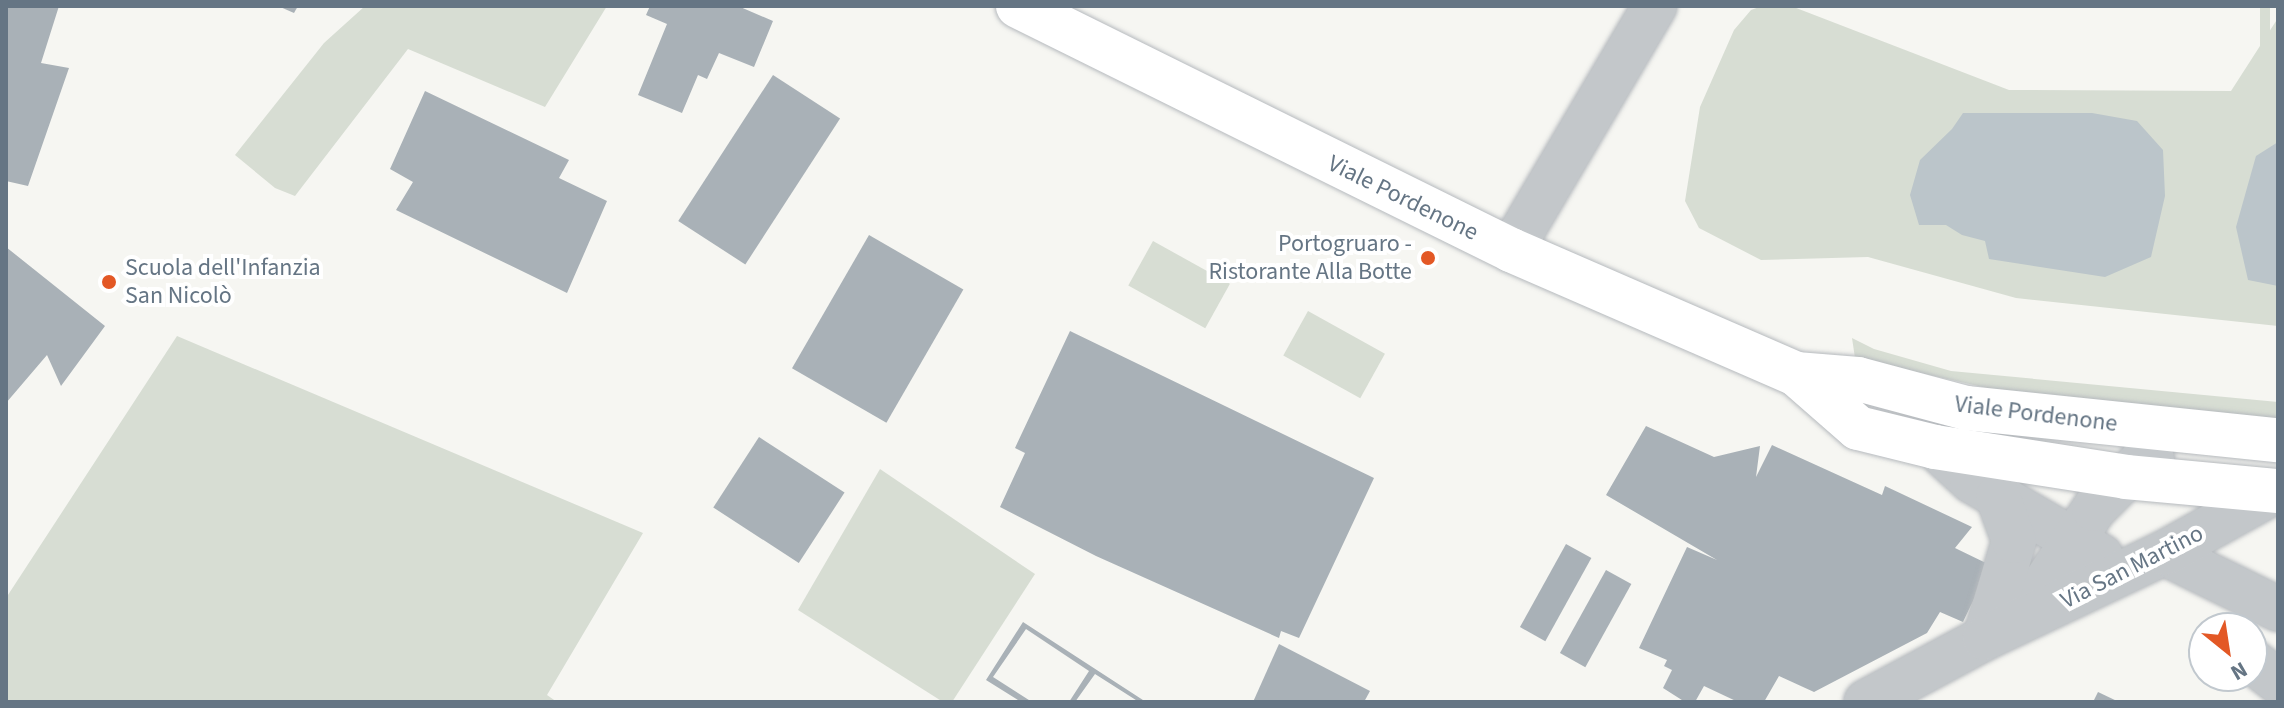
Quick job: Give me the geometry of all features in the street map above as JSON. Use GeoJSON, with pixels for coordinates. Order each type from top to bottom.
{"type":"FeatureCollection","features":[{"type":"Feature","properties":{"kind":"main road","name":"Viale Pordenone"},"geometry":{"type":"LineString","coordinates":[[1018,6],[1511,250],[1796,374],[1858,428],[1935,447],[2126,477],[2277,484]]}},
{"type":"Feature","properties":{"kind":"main road","name":"Viale Pordenone"},"geometry":{"type":"LineString","coordinates":[[1796,374],[1858,379],[1966,408],[2278,440]]}},
{"type":"Feature","properties":{"kind":"street"},"geometry":{"type":"LineString","coordinates":[[1511,250],[1655,6]]}},
{"type":"Feature","properties":{"kind":"street"},"geometry":{"type":"LineString","coordinates":[[1935,447],[1972,481],[2074,541],[2146,562],[2278,609]]}},
{"type":"Feature","properties":{"kind":"street","name":"Via San Martino"},"geometry":{"type":"LineString","coordinates":[[1985,638],[2037,595],[2094,509],[2126,477]]}},
{"type":"Feature","properties":{"kind":"street","name":"Via San Martino"},"geometry":{"type":"LineString","coordinates":[[1866,702],[1985,638],[2146,562],[2277,484]]}},
{"type":"Feature","properties":{"kind":"street"},"geometry":{"type":"LineString","coordinates":[[1985,638],[2014,541],[1998,497]]}},
{"type":"Feature","properties":{"kind":"shaded area"},"geometry":{"type":"Polygon","coordinates":[[[365,6],[607,6],[545,107],[408,49],[295,196],[275,188],[235,155],[324,43],[365,6]]]}},
{"type":"Feature","properties":{"kind":"shaded area"},"geometry":{"type":"Polygon","coordinates":[[[1762,6],[1791,6],[2009,90],[2231,91],[2278,18],[2278,326],[2016,298],[1868,257],[1761,260],[1699,228],[1685,201],[1700,107],[1734,30],[1751,10],[1762,6]]]}},
{"type":"Feature","properties":{"kind":"shaded area"},"geometry":{"type":"Polygon","coordinates":[[[2260,6],[2270,6],[2270,93],[2260,93],[2260,6]]]}},
{"type":"Feature","properties":{"kind":"shaded area"},"geometry":{"type":"Polygon","coordinates":[[[1963,113],[2092,113],[2137,121],[2163,150],[2165,196],[2151,257],[2105,277],[1989,259],[1985,241],[1962,235],[1946,225],[1919,225],[1910,195],[1920,160],[1952,129],[1963,113]]]}},
{"type":"Feature","properties":{"kind":"shaded area"},"geometry":{"type":"Polygon","coordinates":[[[2278,142],[2278,286],[2248,280],[2236,227],[2256,156],[2278,142]]]}},
{"type":"Feature","properties":{"kind":"shaded area"},"geometry":{"type":"Polygon","coordinates":[[[1153,241],[1230,284],[1205,328],[1128,286],[1153,241]]]}},
{"type":"Feature","properties":{"kind":"shaded area"},"geometry":{"type":"Polygon","coordinates":[[[1308,311],[1385,354],[1360,398],[1283,356],[1308,311]]]}},
{"type":"Feature","properties":{"kind":"shaded area"},"geometry":{"type":"Polygon","coordinates":[[[177,336],[643,533],[547,695],[557,702],[6,702],[6,598],[177,336]]]}},
{"type":"Feature","properties":{"kind":"shaded area"},"geometry":{"type":"Polygon","coordinates":[[[1852,338],[1874,349],[1951,371],[2278,402],[2278,426],[2009,393],[1855,358],[1852,338]]]}},
{"type":"Feature","properties":{"kind":"shaded area"},"geometry":{"type":"Polygon","coordinates":[[[880,469],[1035,574],[952,702],[943,702],[798,610],[880,469]]]}},
{"type":"Feature","properties":{"kind":"building"},"geometry":{"type":"Polygon","coordinates":[[[6,6],[59,6],[41,63],[69,68],[28,186],[6,181],[6,6]]]}},
{"type":"Feature","properties":{"kind":"building"},"geometry":{"type":"Polygon","coordinates":[[[278,6],[298,6],[294,13],[278,6]]]}},
{"type":"Feature","properties":{"kind":"building"},"geometry":{"type":"Polygon","coordinates":[[[650,6],[738,6],[773,21],[754,67],[719,53],[707,79],[698,75],[682,113],[638,95],[667,24],[646,15],[650,6]]]}},
{"type":"Feature","properties":{"kind":"building"},"geometry":{"type":"Polygon","coordinates":[[[773,75],[840,119],[745,264],[678,221],[773,75]]]}},
{"type":"Feature","properties":{"kind":"building"},"geometry":{"type":"Polygon","coordinates":[[[425,91],[569,160],[559,178],[607,201],[567,293],[396,210],[413,182],[390,169],[425,91]]]}},
{"type":"Feature","properties":{"kind":"building"},"geometry":{"type":"Polygon","coordinates":[[[869,235],[963,290],[886,423],[792,368],[869,235]]]}},
{"type":"Feature","properties":{"kind":"building"},"geometry":{"type":"Polygon","coordinates":[[[6,247],[105,326],[61,386],[47,355],[6,403],[6,247]]]}},
{"type":"Feature","properties":{"kind":"building"},"geometry":{"type":"Polygon","coordinates":[[[1070,331],[1374,478],[1299,638],[1281,631],[1279,638],[1096,556],[1000,507],[1025,453],[1015,448],[1070,331]]]}},
{"type":"Feature","properties":{"kind":"building"},"geometry":{"type":"Polygon","coordinates":[[[1646,426],[1714,457],[1760,446],[1756,477],[1772,445],[1882,495],[1885,486],[1972,527],[1955,548],[1990,565],[1963,622],[1940,612],[1927,633],[1814,692],[1779,676],[1764,702],[1738,702],[1704,686],[1695,702],[1685,702],[1663,688],[1672,670],[1664,666],[1667,660],[1639,648],[1687,547],[1717,560],[1606,495],[1646,426]]]}},
{"type":"Feature","properties":{"kind":"building"},"geometry":{"type":"Polygon","coordinates":[[[759,437],[845,493],[799,563],[713,507],[759,437]]]}},
{"type":"Feature","properties":{"kind":"building"},"geometry":{"type":"Polygon","coordinates":[[[1566,544],[1591,558],[1545,641],[1520,627],[1566,544]]]}},
{"type":"Feature","properties":{"kind":"building"},"geometry":{"type":"Polygon","coordinates":[[[1606,570],[1631,584],[1585,667],[1560,653],[1606,570]]]}},
{"type":"Feature","properties":{"kind":"building"},"geometry":{"type":"Polygon","coordinates":[[[1023,622],[1146,702],[1139,702],[1095,674],[1075,702],[1069,702],[1089,671],[1026,629],[993,677],[1032,702],[1021,702],[986,680],[1023,622]]]}},
{"type":"Feature","properties":{"kind":"building"},"geometry":{"type":"Polygon","coordinates":[[[1279,644],[1370,691],[1364,702],[1253,702],[1279,644]]]}},
{"type":"Feature","properties":{"kind":"building"},"geometry":{"type":"Polygon","coordinates":[[[2098,692],[2119,702],[2093,702],[2098,692]]]}},
{"type":"Feature","properties":{"kind":"place","name":"Portogruaro - Ristorante Alla Botte"},"geometry":{"type":"Point","coordinates":[1428,258]}},
{"type":"Feature","properties":{"kind":"place","name":"Scuola dell'Infanzia San Nicolò"},"geometry":{"type":"Point","coordinates":[109,282]}}]}
